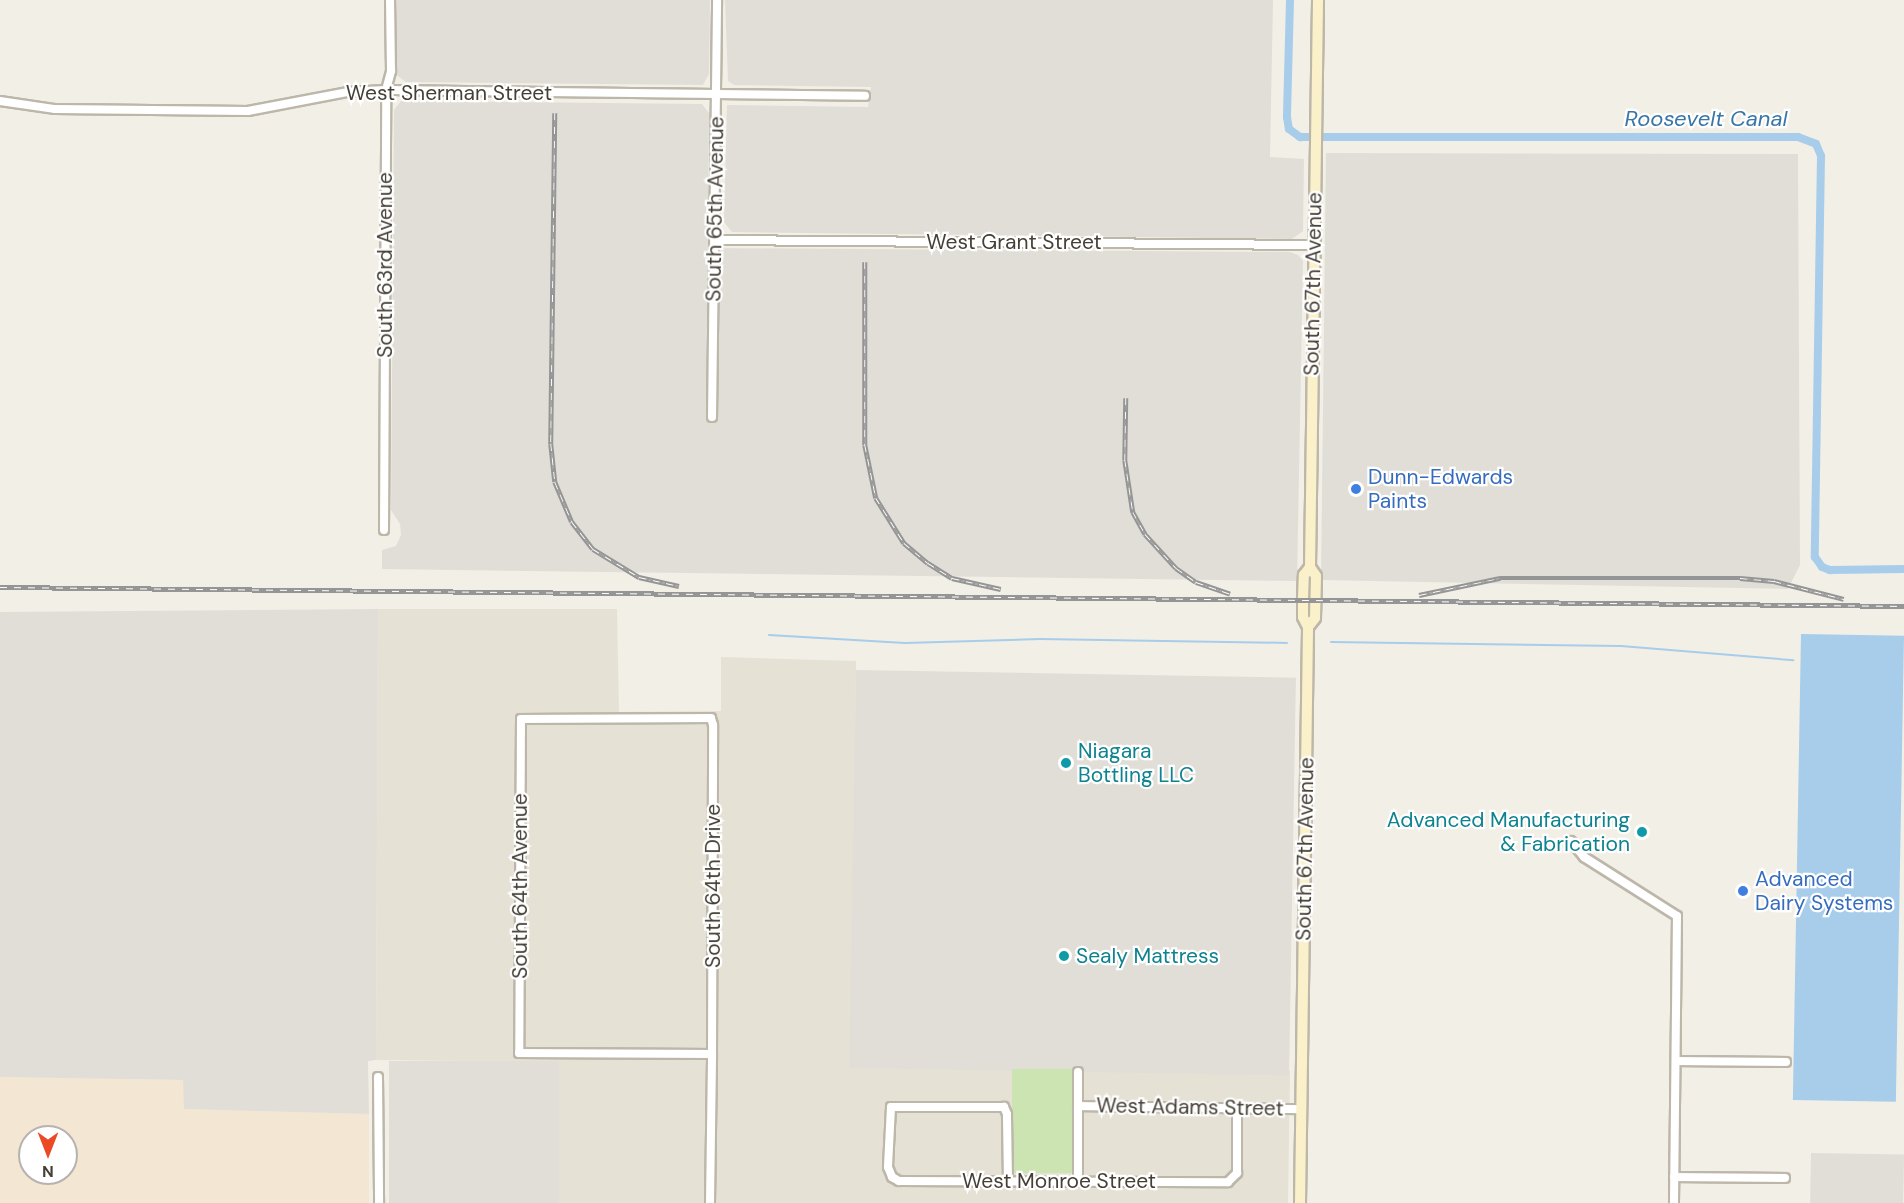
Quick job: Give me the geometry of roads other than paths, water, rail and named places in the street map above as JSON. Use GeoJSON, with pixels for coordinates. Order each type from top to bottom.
{"type":"FeatureCollection","features":[{"type":"Feature","properties":{"kind":"main road","name":"South 67th Avenue"},"geometry":{"type":"LineString","coordinates":[[1300,1203],[1308,627],[1315,618],[1316,576],[1310,567],[1318,0]]}},
{"type":"Feature","properties":{"kind":"street","name":"South 63rd Avenue"},"geometry":{"type":"LineString","coordinates":[[384,530],[386,90],[390,71],[390,0]]}},
{"type":"Feature","properties":{"kind":"street","name":"South 65th Avenue"},"geometry":{"type":"LineString","coordinates":[[712,417],[717,0]]}},
{"type":"Feature","properties":{"kind":"street","name":"West Sherman Street"},"geometry":{"type":"LineString","coordinates":[[0,101],[74,110],[248,111],[330,95],[386,90],[865,96]]}},
{"type":"Feature","properties":{"kind":"street","name":"West Grant Street"},"geometry":{"type":"LineString","coordinates":[[715,240],[1313,244]]}},
{"type":"Feature","properties":{"kind":"street","name":"South 64th Avenue"},"geometry":{"type":"LineString","coordinates":[[711,718],[521,719],[519,1053],[712,1054]]}},
{"type":"Feature","properties":{"kind":"street","name":"South 64th Drive"},"geometry":{"type":"LineString","coordinates":[[710,1203],[711,718]]}},
{"type":"Feature","properties":{"kind":"street"},"geometry":{"type":"LineString","coordinates":[[1572,841],[1584,857],[1677,916],[1674,1203]]}},
{"type":"Feature","properties":{"kind":"street"},"geometry":{"type":"LineString","coordinates":[[1676,1061],[1786,1062]]}},
{"type":"Feature","properties":{"kind":"street"},"geometry":{"type":"LineString","coordinates":[[1078,1072],[1078,1181]]}},
{"type":"Feature","properties":{"kind":"street"},"geometry":{"type":"LineString","coordinates":[[378,1077],[379,1203]]}},
{"type":"Feature","properties":{"kind":"street","name":"West Adams Street"},"geometry":{"type":"LineString","coordinates":[[1078,1106],[1301,1109]]}},
{"type":"Feature","properties":{"kind":"street","name":"West Monroe Street"},"geometry":{"type":"LineString","coordinates":[[1008,1181],[1004,1107],[891,1107],[887,1119],[892,1177],[899,1180],[1008,1181],[1228,1182],[1237,1173],[1238,1107]]}},
{"type":"Feature","properties":{"kind":"street"},"geometry":{"type":"LineString","coordinates":[[1674,1177],[1785,1178]]}},
{"type":"Feature","properties":{"kind":"water"},"geometry":{"type":"Polygon","coordinates":[[[1801,634],[1904,636],[1896,1102],[1793,1100],[1801,634]]]}},
{"type":"Feature","properties":{"kind":"waterway","name":"Roosevelt Canal"},"geometry":{"type":"LineString","coordinates":[[1290,0],[1287,117],[1289,129],[1300,137],[1798,137],[1816,144],[1821,156],[1815,557],[1822,567],[1830,570],[1904,569]]}},
{"type":"Feature","properties":{"kind":"waterway"},"geometry":{"type":"LineString","coordinates":[[769,635],[905,643],[1040,639],[1287,643]]}},
{"type":"Feature","properties":{"kind":"waterway"},"geometry":{"type":"LineString","coordinates":[[1331,642],[1621,646],[1793,660]]}},
{"type":"Feature","properties":{"kind":"railway"},"geometry":{"type":"LineString","coordinates":[[555,113],[551,444],[555,482],[572,522],[593,549],[639,577],[679,586]]}},
{"type":"Feature","properties":{"kind":"railway"},"geometry":{"type":"LineString","coordinates":[[865,262],[865,445],[876,498],[904,543],[928,563],[952,578],[1001,589]]}},
{"type":"Feature","properties":{"kind":"railway"},"geometry":{"type":"LineString","coordinates":[[1126,398],[1125,460],[1133,512],[1145,534],[1176,568],[1196,582],[1230,594]]}},
{"type":"Feature","properties":{"kind":"railway"},"geometry":{"type":"LineString","coordinates":[[1419,595],[1500,578],[1740,578],[1774,581],[1844,599]]}},
{"type":"Feature","properties":{"kind":"railway"},"geometry":{"type":"LineString","coordinates":[[0,587],[1904,606]]}},
{"type":"Feature","properties":{"kind":"place","name":"Dunn-Edwards Paints"},"geometry":{"type":"Point","coordinates":[1356,489]}},
{"type":"Feature","properties":{"kind":"place","name":"Niagara Bottling LLC"},"geometry":{"type":"Point","coordinates":[1066,763]}},
{"type":"Feature","properties":{"kind":"place","name":"Advanced Manufacturing & Fabrication"},"geometry":{"type":"Point","coordinates":[1642,832]}},
{"type":"Feature","properties":{"kind":"place","name":"Advanced Dairy Systems"},"geometry":{"type":"Point","coordinates":[1743,891]}},
{"type":"Feature","properties":{"kind":"place","name":"Sealy Mattress"},"geometry":{"type":"Point","coordinates":[1064,956]}}]}
